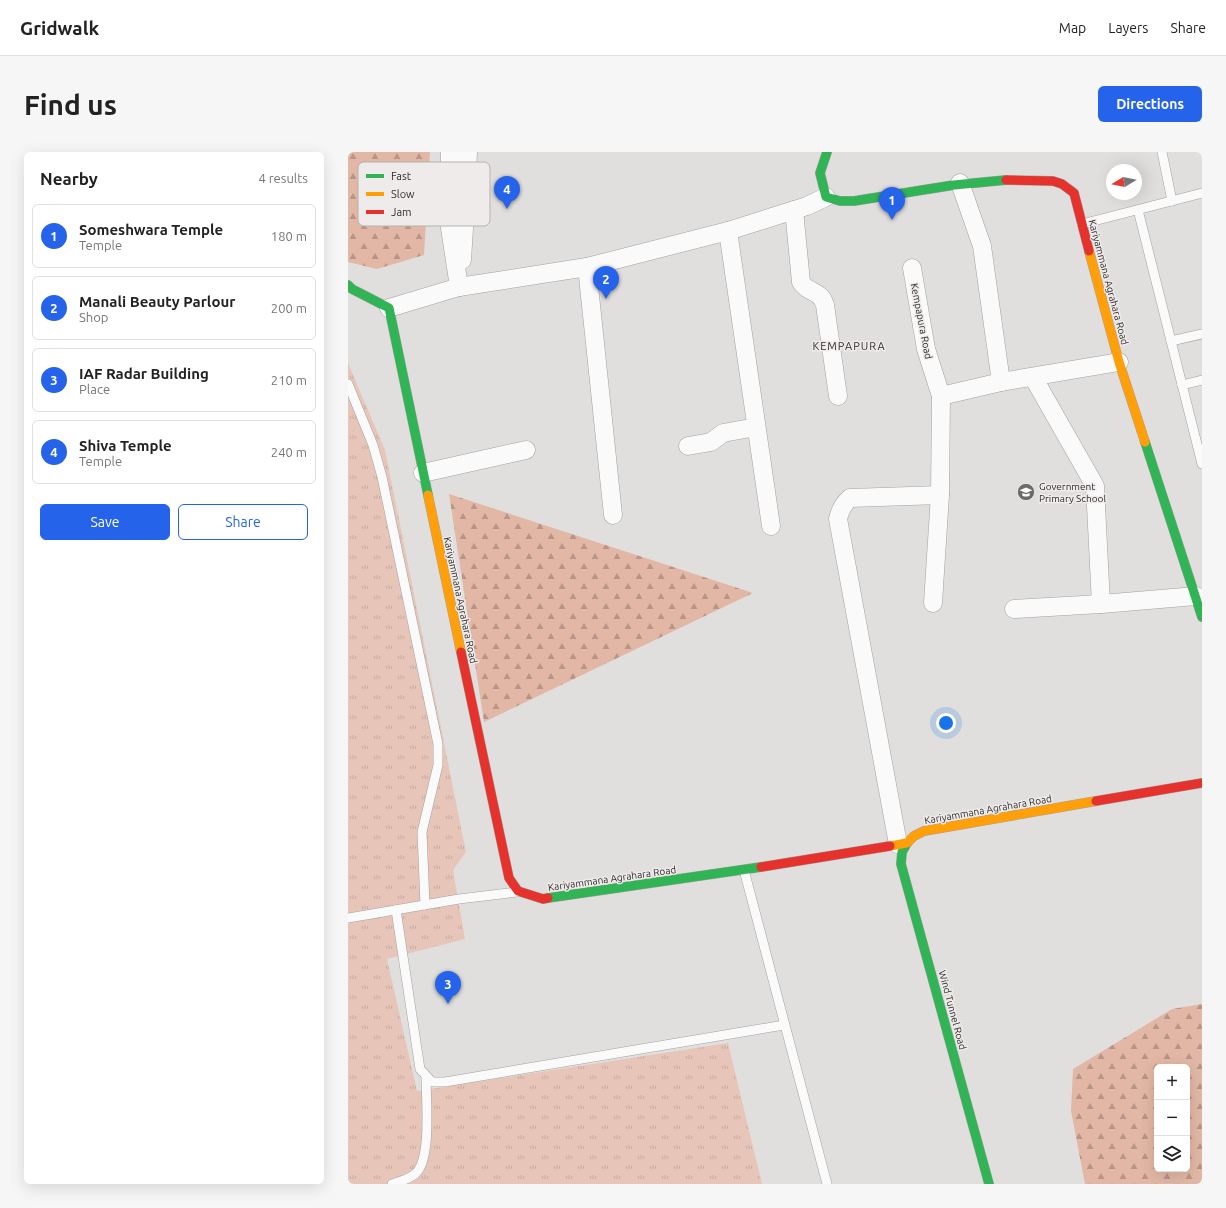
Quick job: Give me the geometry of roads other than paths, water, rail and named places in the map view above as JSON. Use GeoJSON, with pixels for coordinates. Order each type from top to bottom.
{"type":"FeatureCollection","features":[{"type":"Feature","properties":{"kind":"street"},"geometry":{"type":"LineString","coordinates":[[467,162],[468,152]]}},
{"type":"Feature","properties":{"kind":"street"},"geometry":{"type":"LineString","coordinates":[[348,285],[352,289],[389,308],[459,287],[586,267],[728,231],[794,210],[826,197],[820,174],[827,152]]}},
{"type":"Feature","properties":{"kind":"street","name":"Kariyammana Agrahara Road"},"geometry":{"type":"LineString","coordinates":[[826,197],[834,201],[847,201],[960,183],[1007,179],[1047,180],[1062,185],[1074,194],[1119,362],[1202,617]]}},
{"type":"Feature","properties":{"kind":"street"},"geometry":{"type":"LineString","coordinates":[[960,183],[982,246],[1001,382]]}},
{"type":"Feature","properties":{"kind":"street"},"geometry":{"type":"LineString","coordinates":[[794,210],[801,282],[803,286],[823,298],[838,396]]}},
{"type":"Feature","properties":{"kind":"street"},"geometry":{"type":"LineString","coordinates":[[450,226],[459,287]]}},
{"type":"Feature","properties":{"kind":"street"},"geometry":{"type":"LineString","coordinates":[[459,287],[464,226]]}},
{"type":"Feature","properties":{"kind":"street"},"geometry":{"type":"LineString","coordinates":[[728,231],[771,526]]}},
{"type":"Feature","properties":{"kind":"street"},"geometry":{"type":"LineString","coordinates":[[586,267],[613,514]]}},
{"type":"Feature","properties":{"kind":"street","name":"Kempapura Road"},"geometry":{"type":"LineString","coordinates":[[912,268],[926,349],[941,396],[940,495],[933,603]]}},
{"type":"Feature","properties":{"kind":"street","name":"Kariyammana Agrahara Road"},"geometry":{"type":"LineString","coordinates":[[389,308],[502,850],[509,878],[518,891],[543,899],[744,870],[902,843],[924,832],[1202,783]]}},
{"type":"Feature","properties":{"kind":"street"},"geometry":{"type":"LineString","coordinates":[[941,396],[1001,382],[1119,362]]}},
{"type":"Feature","properties":{"kind":"street"},"geometry":{"type":"LineString","coordinates":[[1033,377],[1095,486],[1101,604]]}},
{"type":"Feature","properties":{"kind":"street"},"geometry":{"type":"LineString","coordinates":[[688,446],[709,442],[723,433],[756,427]]}},
{"type":"Feature","properties":{"kind":"street"},"geometry":{"type":"LineString","coordinates":[[424,472],[526,450]]}},
{"type":"Feature","properties":{"kind":"street"},"geometry":{"type":"LineString","coordinates":[[902,843],[838,519],[839,511],[844,503],[850,498],[940,495]]}},
{"type":"Feature","properties":{"kind":"street"},"geometry":{"type":"LineString","coordinates":[[1014,609],[1101,604],[1196,596]]}},
{"type":"Feature","properties":{"kind":"street","name":"Wind Tunnel Road"},"geometry":{"type":"LineString","coordinates":[[902,843],[901,864],[989,1184]]}},
{"type":"Feature","properties":{"kind":"lane"},"geometry":{"type":"LineString","coordinates":[[1162,152],[1172,200]]}},
{"type":"Feature","properties":{"kind":"lane"},"geometry":{"type":"LineString","coordinates":[[1082,224],[1202,193]]}},
{"type":"Feature","properties":{"kind":"lane"},"geometry":{"type":"LineString","coordinates":[[1138,210],[1202,464]]}},
{"type":"Feature","properties":{"kind":"lane"},"geometry":{"type":"LineString","coordinates":[[1171,341],[1202,334]]}},
{"type":"Feature","properties":{"kind":"lane"},"geometry":{"type":"LineString","coordinates":[[1182,385],[1202,380]]}},
{"type":"Feature","properties":{"kind":"lane"},"geometry":{"type":"LineString","coordinates":[[348,384],[373,445],[382,477],[438,744],[438,765],[422,832],[425,905]]}},
{"type":"Feature","properties":{"kind":"lane"},"geometry":{"type":"LineString","coordinates":[[744,870],[827,1184]]}},
{"type":"Feature","properties":{"kind":"lane"},"geometry":{"type":"LineString","coordinates":[[348,918],[458,899],[518,891]]}},
{"type":"Feature","properties":{"kind":"lane"},"geometry":{"type":"LineString","coordinates":[[396,910],[420,1069],[432,1082],[445,1082],[784,1025]]}},
{"type":"Feature","properties":{"kind":"lane"},"geometry":{"type":"LineString","coordinates":[[392,1184],[415,1174],[423,1160],[426,1136],[426,1077]]}},
{"type":"Feature","properties":{"kind":"place","name":"Shiva Temple"},"geometry":{"type":"Point","coordinates":[507,209]}},
{"type":"Feature","properties":{"kind":"place","name":"Someshwara Temple"},"geometry":{"type":"Point","coordinates":[892,220]}},
{"type":"Feature","properties":{"kind":"place","name":"Manali Beauty Parlour"},"geometry":{"type":"Point","coordinates":[606,299]}},
{"type":"Feature","properties":{"kind":"place","name":"Government Primary School"},"geometry":{"type":"Point","coordinates":[1026,492]}},
{"type":"Feature","properties":{"kind":"place","name":"IAF Radar Building"},"geometry":{"type":"Point","coordinates":[448,1004]}},
{"type":"Feature","properties":{"kind":"district","name":"KEMPAPURA"},"geometry":{"type":"Point","coordinates":[849,346]}}]}
